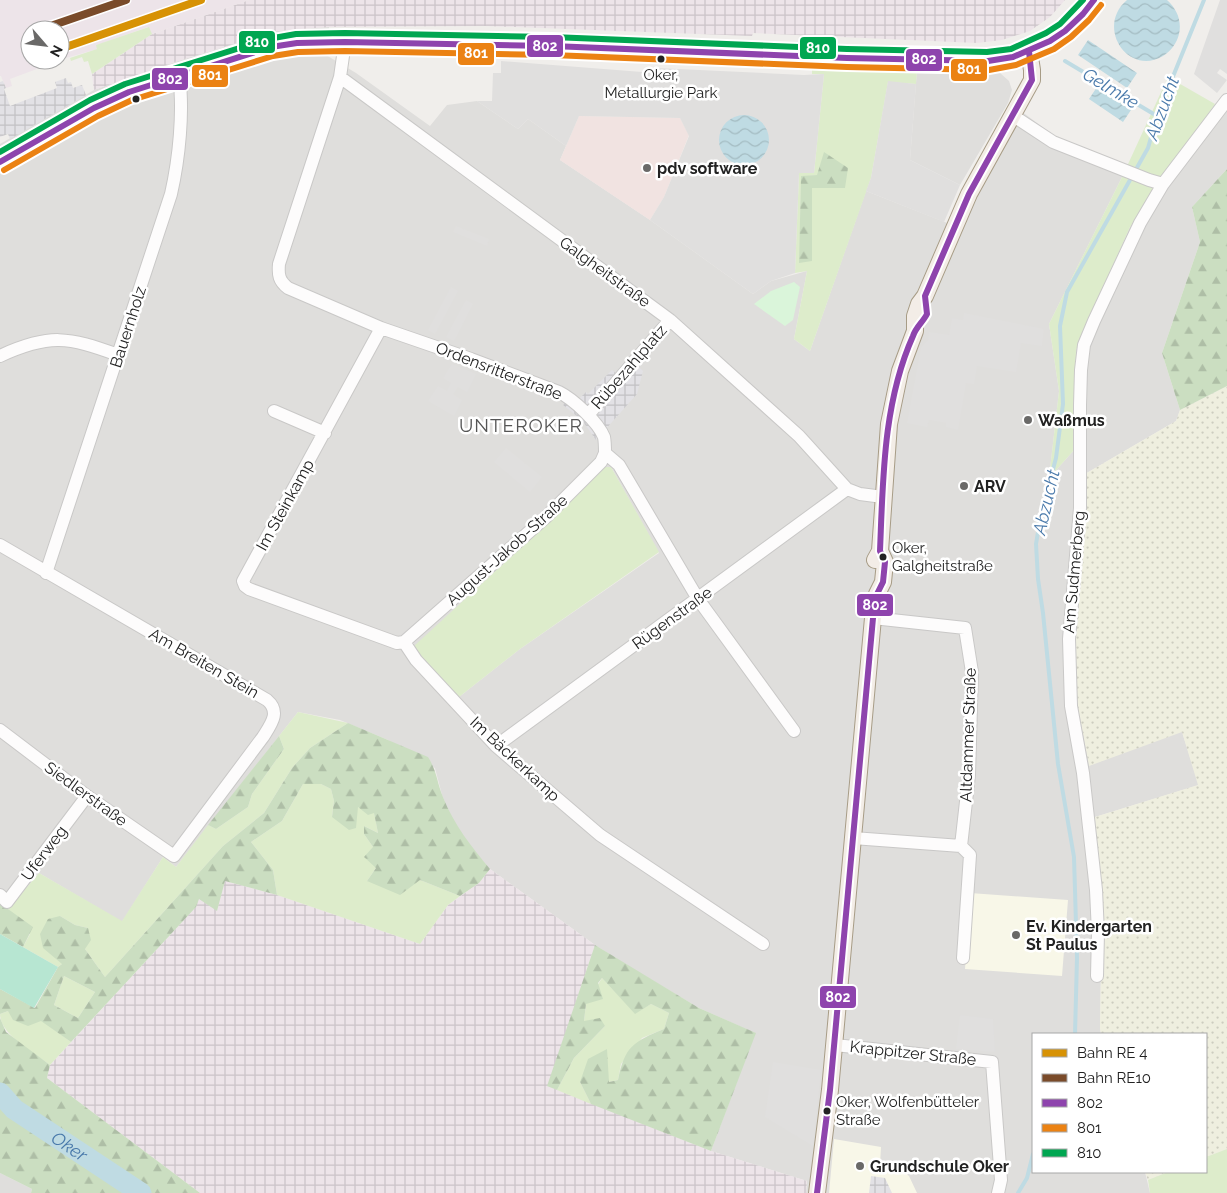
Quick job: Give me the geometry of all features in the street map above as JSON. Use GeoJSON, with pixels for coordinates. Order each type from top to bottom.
{"type":"FeatureCollection","features":[{"type":"Feature","properties":{"kind":"main road"},"geometry":{"type":"LineString","coordinates":[[0,162],[94,108],[129,92],[271,47],[297,43],[345,42],[552,46],[970,62],[1013,57],[1050,41],[1065,31],[1083,14],[1094,0]]}},
{"type":"Feature","properties":{"kind":"main road"},"geometry":{"type":"LineString","coordinates":[[817,1193],[834,1045],[873,618],[877,594],[873,581],[874,560],[880,551],[889,424],[900,371],[915,331],[915,316],[918,304],[926,296],[970,194],[1032,80],[1029,51]]}},
{"type":"Feature","properties":{"kind":"street"},"geometry":{"type":"LineString","coordinates":[[340,77],[345,42]]}},
{"type":"Feature","properties":{"kind":"street","name":"Bauernholz"},"geometry":{"type":"LineString","coordinates":[[46,573],[174,182],[181,94],[179,76]]}},
{"type":"Feature","properties":{"kind":"street","name":"Galgheitstraße"},"geometry":{"type":"LineString","coordinates":[[340,77],[670,320],[798,436],[847,489]]}},
{"type":"Feature","properties":{"kind":"street","name":"Ordensritterstraße"},"geometry":{"type":"LineString","coordinates":[[340,77],[279,264],[278,274],[281,282],[288,288],[382,328],[471,358],[559,392],[588,415],[604,437],[605,453],[619,465],[698,599],[794,732]]}},
{"type":"Feature","properties":{"kind":"street","name":"Am Sudmerberg"},"geometry":{"type":"LineString","coordinates":[[1097,976],[1096,890],[1083,773],[1071,706],[1068,640],[1080,508],[1080,405],[1084,346],[1140,224],[1163,184],[1227,100]]}},
{"type":"Feature","properties":{"kind":"street"},"geometry":{"type":"LineString","coordinates":[[1012,116],[1053,142],[1163,184]]}},
{"type":"Feature","properties":{"kind":"street","name":"Rübezahlplatz"},"geometry":{"type":"LineString","coordinates":[[588,415],[670,320]]}},
{"type":"Feature","properties":{"kind":"street","name":"Im Steinkamp"},"geometry":{"type":"LineString","coordinates":[[382,328],[245,576],[244,581],[245,586],[249,589],[397,643],[404,642]]}},
{"type":"Feature","properties":{"kind":"street"},"geometry":{"type":"LineString","coordinates":[[0,356],[31,343],[56,339],[84,343],[118,355]]}},
{"type":"Feature","properties":{"kind":"street"},"geometry":{"type":"LineString","coordinates":[[274,411],[325,433]]}},
{"type":"Feature","properties":{"kind":"street","name":"August-Jakob-Straße"},"geometry":{"type":"LineString","coordinates":[[404,642],[546,517],[600,462],[605,453]]}},
{"type":"Feature","properties":{"kind":"street"},"geometry":{"type":"LineString","coordinates":[[847,489],[860,494],[883,497]]}},
{"type":"Feature","properties":{"kind":"street","name":"Rügenstraße"},"geometry":{"type":"LineString","coordinates":[[496,746],[847,489]]}},
{"type":"Feature","properties":{"kind":"street","name":"Am Breiten Stein"},"geometry":{"type":"LineString","coordinates":[[0,545],[267,700],[274,708],[274,720],[263,737],[174,856]]}},
{"type":"Feature","properties":{"kind":"street","name":"Altdammer Straße"},"geometry":{"type":"LineString","coordinates":[[873,618],[965,628],[972,672],[969,775],[961,846],[970,855],[963,958]]}},
{"type":"Feature","properties":{"kind":"street","name":"Im Bäckerkamp"},"geometry":{"type":"LineString","coordinates":[[404,642],[416,660],[496,746],[600,835],[763,944]]}},
{"type":"Feature","properties":{"kind":"street","name":"Siedlerstraße"},"geometry":{"type":"LineString","coordinates":[[0,730],[88,796],[174,856]]}},
{"type":"Feature","properties":{"kind":"street","name":"Uferweg"},"geometry":{"type":"LineString","coordinates":[[0,895],[7,902],[88,796]]}},
{"type":"Feature","properties":{"kind":"street"},"geometry":{"type":"LineString","coordinates":[[853,838],[961,846]]}},
{"type":"Feature","properties":{"kind":"street","name":"Krappitzer Straße"},"geometry":{"type":"LineString","coordinates":[[834,1045],[992,1062],[1001,1180],[998,1193]]}},
{"type":"Feature","properties":{"kind":"shaded area"},"geometry":{"type":"Polygon","coordinates":[[[0,0],[249,0],[152,34],[148,27],[97,45],[98,49],[70,57],[70,20],[20,20],[20,70],[34,70],[10,79],[12,86],[6,88],[1,76],[0,0]]]}},
{"type":"Feature","properties":{"kind":"shaded area"},"geometry":{"type":"Polygon","coordinates":[[[249,0],[1065,0],[1050,17],[1030,31],[1002,40],[977,43],[753,33],[752,36],[485,26],[329,27],[277,31],[178,61],[94,90],[92,74],[152,34],[249,0]]]}},
{"type":"Feature","properties":{"kind":"shaded area"},"geometry":{"type":"Polygon","coordinates":[[[1220,0],[1227,0],[1227,74],[1220,69],[1217,73],[1227,80],[1217,93],[1194,74],[1220,0]]]}},
{"type":"Feature","properties":{"kind":"shaded area"},"geometry":{"type":"Polygon","coordinates":[[[329,27],[326,55],[356,73],[430,126],[447,105],[477,101],[518,129],[528,119],[566,146],[560,160],[650,220],[753,294],[771,281],[807,271],[794,339],[810,351],[866,191],[960,228],[1021,111],[1061,141],[1123,175],[1049,324],[1059,391],[1049,478],[1075,449],[1076,350],[1130,227],[1215,104],[1227,97],[1227,169],[1192,207],[1200,242],[1162,353],[1180,410],[1176,421],[1085,474],[1182,732],[1199,785],[1095,817],[1102,905],[1101,1033],[1032,1033],[1032,1173],[1145,1173],[1150,1193],[806,1193],[807,1181],[711,1151],[755,1033],[699,1008],[630,967],[595,945],[490,869],[467,843],[452,818],[442,795],[435,768],[388,740],[340,720],[298,712],[176,867],[163,857],[122,922],[39,873],[8,909],[0,900],[0,144],[94,90],[178,61],[277,31],[329,27]],[[611,467],[459,697],[520,649],[659,553],[611,467]]]}},
{"type":"Feature","properties":{"kind":"shaded area"},"geometry":{"type":"Polygon","coordinates":[[[501,61],[655,73],[656,68],[804,75],[824,74],[814,173],[799,173],[795,273],[771,281],[753,294],[650,220],[664,197],[689,136],[680,118],[579,116],[566,146],[528,119],[518,129],[477,101],[492,101],[493,73],[501,73],[501,61]]]}},
{"type":"Feature","properties":{"kind":"shaded area"},"geometry":{"type":"Polygon","coordinates":[[[917,70],[1000,73],[1009,81],[1012,90],[1008,103],[960,185],[910,160],[917,70]]]}},
{"type":"Feature","properties":{"kind":"shaded area"},"geometry":{"type":"Polygon","coordinates":[[[66,78],[68,83],[71,82],[73,88],[82,85],[86,95],[10,139],[8,134],[0,137],[0,82],[3,81],[6,88],[4,89],[10,106],[57,88],[55,82],[66,78]]]}},
{"type":"Feature","properties":{"kind":"shaded area"},"geometry":{"type":"Polygon","coordinates":[[[888,81],[916,84],[910,160],[960,185],[944,222],[866,191],[871,178],[888,81]]]}},
{"type":"Feature","properties":{"kind":"shaded area"},"geometry":{"type":"Polygon","coordinates":[[[579,116],[680,118],[689,135],[664,197],[650,220],[560,160],[579,116]]]}},
{"type":"Feature","properties":{"kind":"shaded area"},"geometry":{"type":"Polygon","coordinates":[[[456,226],[489,239],[487,246],[453,232],[456,226]]]}},
{"type":"Feature","properties":{"kind":"shaded area"},"geometry":{"type":"Polygon","coordinates":[[[451,287],[458,291],[435,334],[428,330],[451,287]]]}},
{"type":"Feature","properties":{"kind":"shaded area"},"geometry":{"type":"Polygon","coordinates":[[[466,300],[473,304],[454,341],[446,337],[466,300]]]}},
{"type":"Feature","properties":{"kind":"shaded area"},"geometry":{"type":"Polygon","coordinates":[[[964,313],[1044,329],[1042,346],[1021,343],[1016,372],[977,366],[974,384],[966,383],[958,430],[946,427],[946,423],[929,420],[927,427],[907,423],[921,348],[928,340],[929,332],[949,335],[952,318],[963,320],[964,313]]]}},
{"type":"Feature","properties":{"kind":"shaded area"},"geometry":{"type":"Polygon","coordinates":[[[632,360],[643,371],[637,394],[596,440],[582,420],[563,405],[572,394],[578,400],[586,392],[588,394],[612,370],[618,375],[632,360]]]}},
{"type":"Feature","properties":{"kind":"shaded area"},"geometry":{"type":"Polygon","coordinates":[[[452,364],[476,374],[467,392],[458,387],[453,394],[462,400],[454,416],[428,401],[438,386],[447,391],[451,383],[443,378],[452,364]]]}},
{"type":"Feature","properties":{"kind":"shaded area"},"geometry":{"type":"Polygon","coordinates":[[[506,448],[542,477],[530,492],[494,462],[506,448]]]}},
{"type":"Feature","properties":{"kind":"shaded area"},"geometry":{"type":"Polygon","coordinates":[[[490,869],[595,945],[548,1086],[711,1151],[807,1181],[806,1193],[200,1193],[47,1078],[50,1065],[196,907],[199,898],[217,910],[225,881],[277,895],[420,944],[448,905],[479,883],[490,869]]]}},
{"type":"Feature","properties":{"kind":"shaded area","name":"Ev. Kindergarten St Paulus"},"geometry":{"type":"Polygon","coordinates":[[[970,893],[1068,900],[1062,976],[965,969],[970,893]]]}},
{"type":"Feature","properties":{"kind":"shaded area"},"geometry":{"type":"Polygon","coordinates":[[[960,1015],[993,1019],[995,1052],[956,1049],[960,1015]]]}},
{"type":"Feature","properties":{"kind":"shaded area"},"geometry":{"type":"Polygon","coordinates":[[[773,1062],[821,1070],[813,1146],[765,1117],[773,1062]]]}},
{"type":"Feature","properties":{"kind":"shaded area","name":"Grundschule Oker"},"geometry":{"type":"Polygon","coordinates":[[[834,1139],[881,1147],[880,1165],[899,1167],[909,1176],[917,1193],[829,1193],[834,1139]]]}},
{"type":"Feature","properties":{"kind":"shaded area"},"geometry":{"type":"Polygon","coordinates":[[[0,1173],[32,1189],[31,1193],[0,1193],[0,1173]]]}},
{"type":"Feature","properties":{"kind":"shaded area"},"geometry":{"type":"Polygon","coordinates":[[[871,1176],[885,1178],[892,1193],[869,1193],[871,1176]]]}},
{"type":"Feature","properties":{"kind":"green space"},"geometry":{"type":"Polygon","coordinates":[[[149,27],[152,34],[92,74],[88,61],[84,62],[82,57],[71,61],[70,58],[97,49],[96,45],[149,27]]]}},
{"type":"Feature","properties":{"kind":"green space"},"geometry":{"type":"Polygon","coordinates":[[[812,66],[917,70],[916,84],[888,82],[871,178],[810,351],[794,339],[807,271],[795,273],[799,173],[814,173],[824,74],[812,74],[812,66]],[[817,175],[801,177],[800,263],[812,188],[845,188],[817,175]]]}},
{"type":"Feature","properties":{"kind":"green space"},"geometry":{"type":"Polygon","coordinates":[[[1168,77],[1215,104],[1130,227],[1076,350],[1075,449],[1049,478],[1059,391],[1049,324],[1123,175],[1168,77]]]}},
{"type":"Feature","properties":{"kind":"green space"},"geometry":{"type":"Polygon","coordinates":[[[824,152],[848,168],[845,188],[812,188],[812,261],[799,263],[801,176],[817,175],[824,152]]]}},
{"type":"Feature","properties":{"kind":"green space"},"geometry":{"type":"Polygon","coordinates":[[[1227,169],[1227,386],[1180,410],[1162,353],[1200,242],[1192,207],[1227,169]]]}},
{"type":"Feature","properties":{"kind":"green space"},"geometry":{"type":"Polygon","coordinates":[[[794,282],[800,287],[793,320],[785,326],[754,304],[771,291],[794,282]]]}},
{"type":"Feature","properties":{"kind":"green space"},"geometry":{"type":"Polygon","coordinates":[[[1227,386],[1227,1149],[1207,1157],[1207,1033],[1101,1033],[1100,1028],[1102,905],[1095,817],[1198,785],[1182,732],[1089,766],[1077,702],[1075,639],[1085,474],[1176,421],[1180,410],[1227,386]]]}},
{"type":"Feature","properties":{"kind":"green space"},"geometry":{"type":"Polygon","coordinates":[[[604,467],[611,467],[659,552],[520,649],[459,697],[413,647],[551,520],[604,467]]]}},
{"type":"Feature","properties":{"kind":"green space"},"geometry":{"type":"Polygon","coordinates":[[[298,712],[348,723],[310,748],[292,768],[264,813],[223,846],[105,977],[85,949],[88,928],[75,925],[60,916],[62,964],[58,967],[23,947],[30,934],[8,909],[39,873],[122,921],[163,857],[176,867],[208,825],[216,829],[248,807],[252,794],[284,749],[279,736],[298,712]]]}},
{"type":"Feature","properties":{"kind":"green space"},"geometry":{"type":"Polygon","coordinates":[[[348,723],[428,757],[452,817],[490,869],[479,883],[460,896],[420,880],[400,895],[367,881],[376,868],[364,857],[373,847],[364,834],[364,826],[378,833],[374,813],[368,815],[358,807],[356,828],[349,830],[332,817],[334,801],[331,789],[321,784],[303,784],[282,821],[251,842],[273,870],[277,895],[225,881],[217,911],[199,899],[196,907],[71,1042],[41,1021],[28,1026],[13,1020],[8,1011],[0,1014],[0,989],[35,1008],[58,967],[62,964],[43,948],[40,934],[48,919],[60,916],[75,925],[88,928],[91,940],[85,949],[105,977],[223,846],[264,813],[292,768],[310,748],[348,723]],[[64,976],[54,1005],[78,1018],[95,992],[64,976]]]}},
{"type":"Feature","properties":{"kind":"green space"},"geometry":{"type":"Polygon","coordinates":[[[279,736],[284,749],[252,794],[248,807],[216,829],[208,825],[279,736]]]}},
{"type":"Feature","properties":{"kind":"green space"},"geometry":{"type":"Polygon","coordinates":[[[303,784],[321,784],[331,789],[334,801],[332,817],[358,807],[374,812],[378,833],[364,826],[364,834],[373,847],[376,868],[367,881],[420,880],[460,896],[448,905],[420,944],[277,895],[273,870],[251,842],[282,821],[303,784]]]}},
{"type":"Feature","properties":{"kind":"green space"},"geometry":{"type":"Polygon","coordinates":[[[0,900],[8,909],[33,927],[23,947],[0,934],[0,900]]]}},
{"type":"Feature","properties":{"kind":"green space"},"geometry":{"type":"Polygon","coordinates":[[[0,934],[58,967],[34,1008],[0,989],[0,934]]]}},
{"type":"Feature","properties":{"kind":"green space"},"geometry":{"type":"Polygon","coordinates":[[[595,945],[699,1008],[756,1033],[711,1151],[591,1104],[580,1082],[588,1059],[607,1049],[609,1082],[618,1080],[627,1052],[638,1042],[664,1029],[669,1013],[651,1004],[635,1014],[602,978],[598,983],[603,999],[586,1004],[584,1021],[600,1018],[605,1026],[574,1058],[557,1090],[547,1086],[595,945]]]}},
{"type":"Feature","properties":{"kind":"green space"},"geometry":{"type":"Polygon","coordinates":[[[64,976],[95,992],[78,1018],[54,1005],[64,976]]]}},
{"type":"Feature","properties":{"kind":"green space"},"geometry":{"type":"Polygon","coordinates":[[[602,978],[635,1013],[651,1004],[669,1013],[664,1029],[642,1038],[621,1064],[618,1080],[609,1082],[580,1082],[591,1104],[557,1090],[574,1058],[605,1026],[584,1021],[586,1004],[602,978]]]}},
{"type":"Feature","properties":{"kind":"green space"},"geometry":{"type":"Polygon","coordinates":[[[8,1011],[41,1020],[71,1042],[50,1065],[19,1043],[6,1029],[0,1014],[8,1011]]]}},
{"type":"Feature","properties":{"kind":"green space"},"geometry":{"type":"Polygon","coordinates":[[[0,1018],[6,1032],[50,1065],[47,1078],[200,1193],[31,1193],[32,1189],[0,1173],[0,1018]]]}},
{"type":"Feature","properties":{"kind":"green space"},"geometry":{"type":"Polygon","coordinates":[[[1227,1149],[1227,1193],[1150,1193],[1148,1180],[1166,1173],[1207,1173],[1207,1157],[1227,1149]]]}},
{"type":"Feature","properties":{"kind":"green space"},"geometry":{"type":"Polygon","coordinates":[[[1145,1173],[1166,1173],[1148,1180],[1145,1173]]]}},
{"type":"Feature","properties":{"kind":"water"},"geometry":{"type":"Polygon","coordinates":[[[1127,0],[1167,0],[1174,7],[1180,29],[1177,41],[1169,52],[1150,61],[1138,60],[1128,55],[1120,46],[1115,35],[1114,23],[1118,11],[1127,0]]]}},
{"type":"Feature","properties":{"kind":"water"},"geometry":{"type":"Polygon","coordinates":[[[1088,40],[1137,73],[1127,88],[1078,55],[1088,40]]]}},
{"type":"Feature","properties":{"kind":"water"},"geometry":{"type":"Polygon","coordinates":[[[1097,87],[1131,110],[1123,122],[1089,99],[1097,87]]]}},
{"type":"Feature","properties":{"kind":"water"},"geometry":{"type":"Polygon","coordinates":[[[744,115],[754,117],[762,122],[767,130],[769,140],[767,150],[762,158],[754,163],[744,165],[734,163],[726,158],[721,150],[719,140],[721,130],[726,122],[734,117],[744,115]]]}},
{"type":"Feature","properties":{"kind":"waterway","name":"Abzucht"},"geometry":{"type":"LineString","coordinates":[[1075,1033],[1077,958],[1074,857],[1058,764],[1036,544],[1041,514],[1056,458],[1063,404],[1060,326],[1067,292],[1148,148],[1157,116],[1204,0]]}},
{"type":"Feature","properties":{"kind":"waterway","name":"Gelmke"},"geometry":{"type":"LineString","coordinates":[[1065,61],[1157,116]]}},
{"type":"Feature","properties":{"kind":"waterway","name":"Oker"},"geometry":{"type":"LineString","coordinates":[[0,1093],[14,1109],[141,1193]]}},
{"type":"Feature","properties":{"kind":"waterway","name":"Abzucht"},"geometry":{"type":"LineString","coordinates":[[1018,1193],[1027,1178],[1032,1158]]}},
{"type":"Feature","properties":{"kind":"transit line"},"geometry":{"type":"LineString","coordinates":[[70,46],[201,0]]}},
{"type":"Feature","properties":{"kind":"transit line","name":"810"},"geometry":{"type":"LineString","coordinates":[[0,152],[90,100],[125,84],[268,39],[296,34],[345,33],[552,37],[847,49],[987,52],[1011,49],[1046,33],[1060,24],[1083,0]]}},
{"type":"Feature","properties":{"kind":"transit line","name":"802"},"geometry":{"type":"LineString","coordinates":[[0,162],[94,108],[129,92],[271,47],[297,43],[345,42],[552,46],[847,58],[988,61],[1013,57],[1050,41],[1065,31],[1083,14],[1094,0]]}},
{"type":"Feature","properties":{"kind":"transit line","name":"801"},"geometry":{"type":"LineString","coordinates":[[4,170],[98,116],[132,100],[273,56],[298,52],[345,51],[552,55],[847,67],[989,70],[1016,65],[1054,49],[1071,37],[1089,20],[1101,5]]}},
{"type":"Feature","properties":{"kind":"transit line","name":"802"},"geometry":{"type":"LineString","coordinates":[[817,1193],[830,1090],[873,618],[877,594],[883,582],[885,562],[880,551],[884,469],[890,414],[903,362],[914,333],[927,314],[925,296],[969,194],[1032,80],[1029,51]]}},
{"type":"Feature","properties":{"kind":"rail line","name":"RE10"},"geometry":{"type":"LineString","coordinates":[[68,20],[126,0]]}},
{"type":"Feature","properties":{"kind":"place","name":"Oker, Metallurgie Park"},"geometry":{"type":"Point","coordinates":[661,59]}},
{"type":"Feature","properties":{"kind":"place","name":"pdv software"},"geometry":{"type":"Point","coordinates":[647,168]}},
{"type":"Feature","properties":{"kind":"place","name":"Waßmus"},"geometry":{"type":"Point","coordinates":[1028,420]}},
{"type":"Feature","properties":{"kind":"place","name":"ARV"},"geometry":{"type":"Point","coordinates":[964,486]}},
{"type":"Feature","properties":{"kind":"place","name":"Oker, Galgheitstraße"},"geometry":{"type":"Point","coordinates":[883,557]}},
{"type":"Feature","properties":{"kind":"place","name":"Ev. Kindergarten St Paulus"},"geometry":{"type":"Point","coordinates":[1016,935]}},
{"type":"Feature","properties":{"kind":"place","name":"Oker, Wolfenbütteler Straße"},"geometry":{"type":"Point","coordinates":[827,1111]}},
{"type":"Feature","properties":{"kind":"place","name":"Grundschule Oker"},"geometry":{"type":"Point","coordinates":[860,1166]}},
{"type":"Feature","properties":{"kind":"district","name":"UNTEROKER"},"geometry":{"type":"Point","coordinates":[521,425]}}]}
